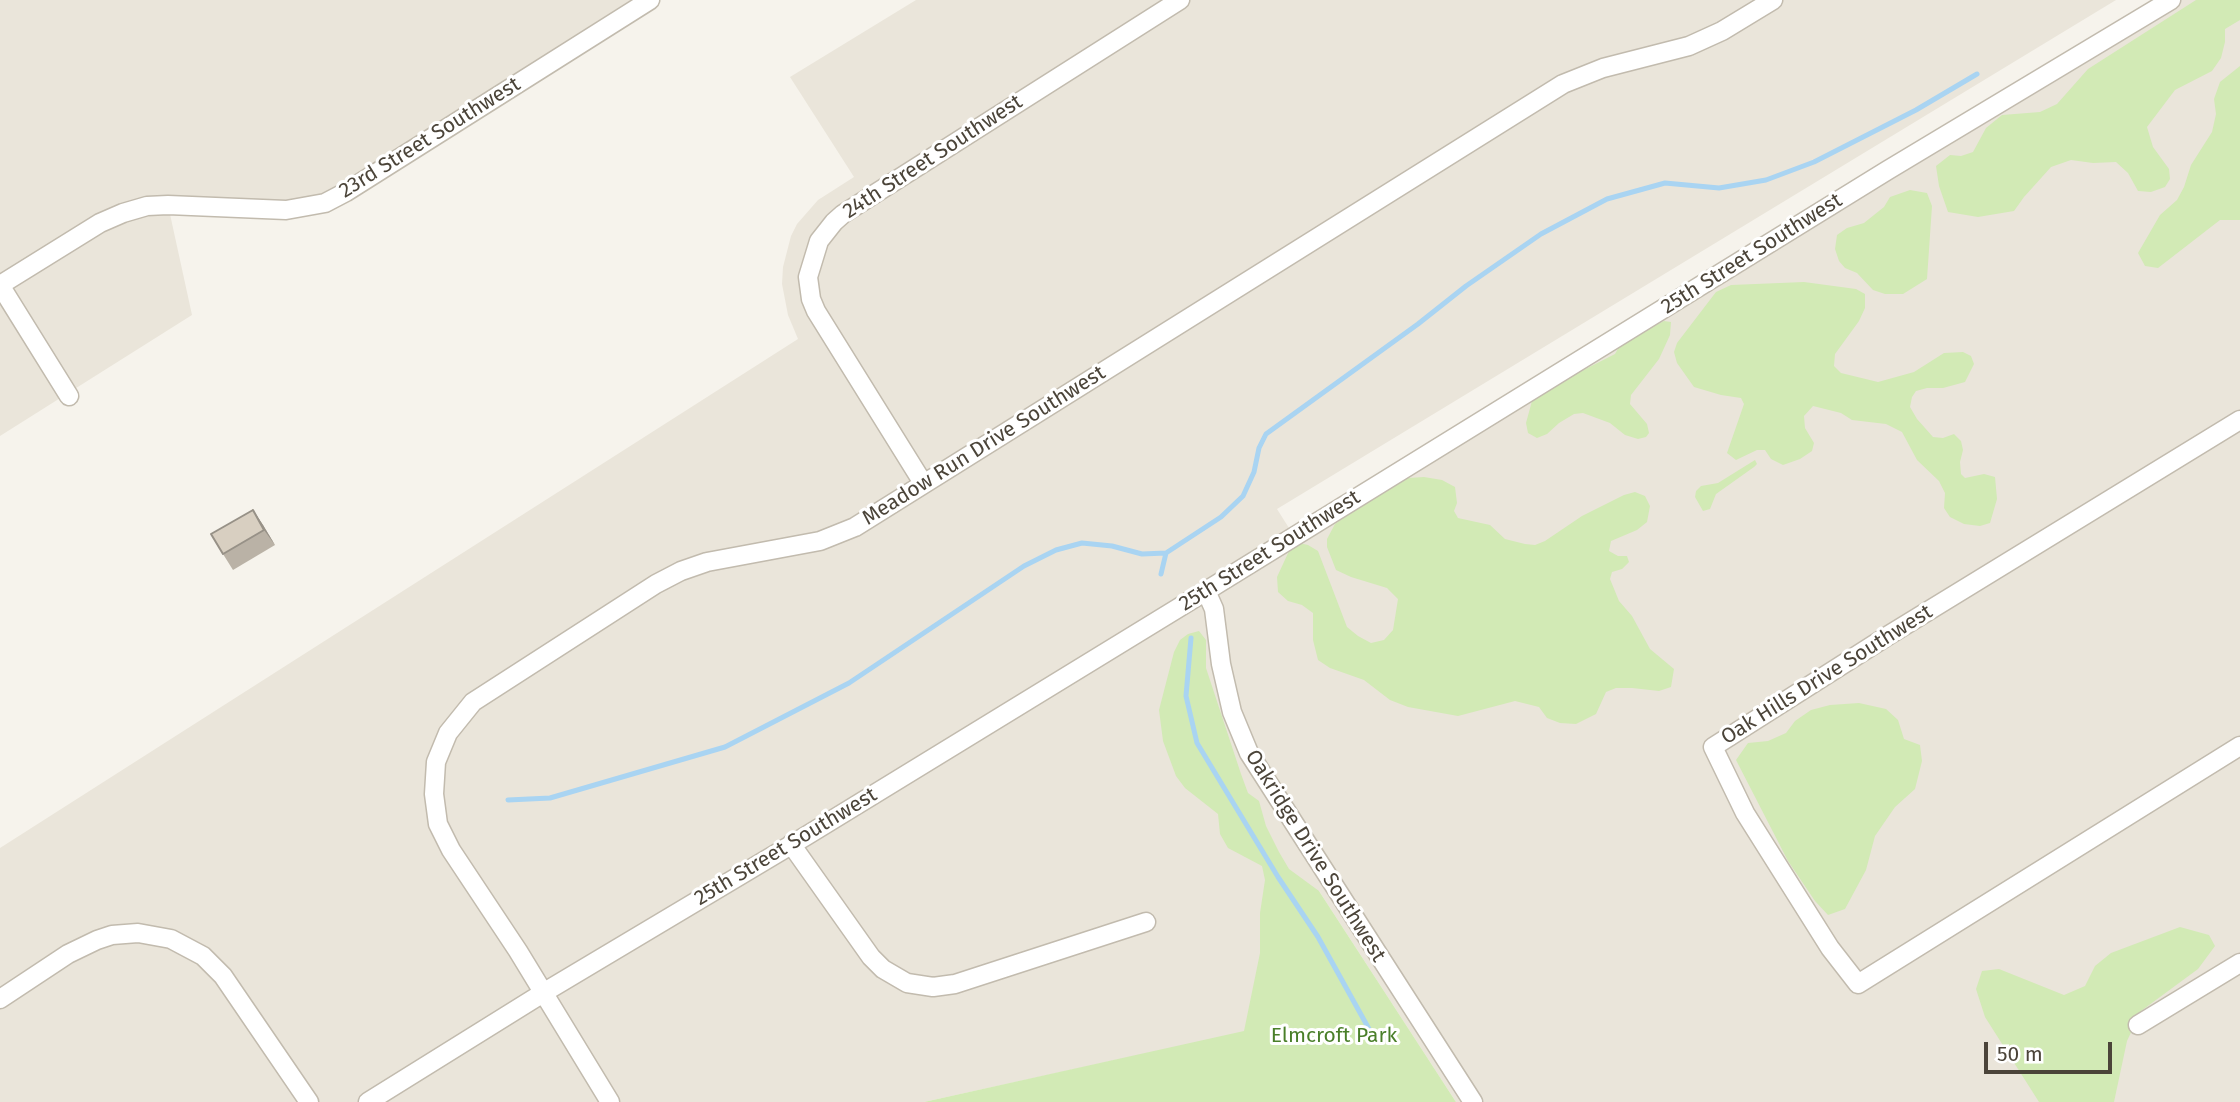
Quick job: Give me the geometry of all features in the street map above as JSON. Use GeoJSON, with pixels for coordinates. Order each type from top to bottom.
{"type":"FeatureCollection","features":[{"type":"Feature","properties":{"kind":"street","name":"23rd Street Southwest"},"geometry":{"type":"LineString","coordinates":[[0,285],[100,223],[147,206],[286,210],[325,202],[346,192],[650,0]]}},
{"type":"Feature","properties":{"kind":"street","name":"24th Street Southwest"},"geometry":{"type":"LineString","coordinates":[[923,483],[816,311],[811,299],[808,277],[819,241],[843,214],[1180,0]]}},
{"type":"Feature","properties":{"kind":"street","name":"Meadow Run Drive Southwest"},"geometry":{"type":"LineString","coordinates":[[610,1102],[451,850],[438,824],[434,794],[436,762],[456,722],[482,694],[668,578],[707,562],[806,544],[833,537],[855,527],[1563,84],[1603,68],[1689,46],[1722,31],[1773,0]]}},
{"type":"Feature","properties":{"kind":"street","name":"25th Street Southwest"},"geometry":{"type":"LineString","coordinates":[[368,1102],[1865,184],[2171,0]]}},
{"type":"Feature","properties":{"kind":"street"},"geometry":{"type":"LineString","coordinates":[[0,285],[69,396]]}},
{"type":"Feature","properties":{"kind":"street","name":"Oak Hills Drive Southwest"},"geometry":{"type":"LineString","coordinates":[[2240,420],[1867,648],[1713,747],[1745,813],[1823,936],[1858,984],[2240,746]]}},
{"type":"Feature","properties":{"kind":"street","name":"Oakridge Drive Southwest"},"geometry":{"type":"LineString","coordinates":[[1206,590],[1214,609],[1232,712],[1249,753],[1473,1102]]}},
{"type":"Feature","properties":{"kind":"street"},"geometry":{"type":"LineString","coordinates":[[792,844],[871,957],[883,969],[907,983],[933,987],[955,984],[1146,922]]}},
{"type":"Feature","properties":{"kind":"street"},"geometry":{"type":"LineString","coordinates":[[0,999],[68,954],[97,940],[112,935],[138,933],[172,939],[203,956],[217,969],[309,1102]]}},
{"type":"Feature","properties":{"kind":"street"},"geometry":{"type":"LineString","coordinates":[[2138,1025],[2240,962]]}},
{"type":"Feature","properties":{"kind":"shaded area"},"geometry":{"type":"Polygon","coordinates":[[[0,0],[650,0],[325,202],[168,205],[192,315],[0,436],[0,0]]]}},
{"type":"Feature","properties":{"kind":"shaded area"},"geometry":{"type":"Polygon","coordinates":[[[916,0],[2116,0],[1277,509],[1294,536],[2171,0],[2240,0],[2240,1102],[1456,1102],[1319,891],[1267,1027],[924,1102],[0,1102],[0,848],[798,339],[788,315],[782,284],[783,267],[791,236],[797,224],[818,200],[854,177],[790,77],[916,0]]]}},
{"type":"Feature","properties":{"kind":"green space"},"geometry":{"type":"Polygon","coordinates":[[[2196,0],[2240,0],[2240,20],[2225,29],[2221,58],[2212,71],[2175,90],[2147,127],[2153,147],[2169,169],[2170,179],[2165,187],[2151,192],[2138,191],[2128,173],[2116,162],[2071,160],[2051,167],[2014,211],[1978,217],[1948,212],[1939,186],[1936,166],[1950,155],[1961,156],[1973,152],[1986,128],[2002,115],[2040,112],[2057,104],[2088,69],[2196,0]]]}},
{"type":"Feature","properties":{"kind":"green space"},"geometry":{"type":"Polygon","coordinates":[[[2240,66],[2240,220],[2220,220],[2158,268],[2145,266],[2138,253],[2160,215],[2177,200],[2191,165],[2212,132],[2216,114],[2214,99],[2220,82],[2240,66]]]}},
{"type":"Feature","properties":{"kind":"green space"},"geometry":{"type":"Polygon","coordinates":[[[1910,190],[1927,193],[1932,206],[1927,279],[1903,294],[1885,294],[1873,290],[1857,273],[1845,268],[1839,261],[1835,249],[1837,235],[1847,228],[1864,223],[1884,207],[1890,197],[1910,190]]]}},
{"type":"Feature","properties":{"kind":"green space"},"geometry":{"type":"Polygon","coordinates":[[[1804,282],[1856,289],[1865,294],[1865,308],[1859,321],[1835,354],[1834,366],[1841,373],[1878,382],[1914,372],[1944,353],[1963,352],[1971,356],[1974,364],[1965,382],[1916,391],[1910,407],[1933,437],[1943,438],[1954,434],[1961,441],[1961,474],[1965,478],[1984,474],[1995,477],[1997,499],[1990,523],[1980,526],[1964,524],[1950,517],[1944,508],[1945,493],[1939,481],[1917,460],[1902,432],[1886,424],[1852,420],[1841,413],[1813,406],[1804,416],[1805,428],[1814,443],[1812,451],[1800,459],[1783,465],[1771,459],[1765,450],[1757,450],[1736,460],[1727,453],[1744,404],[1741,398],[1694,387],[1677,363],[1674,352],[1677,343],[1716,292],[1731,285],[1804,282]]]}},
{"type":"Feature","properties":{"kind":"green space"},"geometry":{"type":"Polygon","coordinates":[[[1664,321],[1671,322],[1670,335],[1659,359],[1631,395],[1630,404],[1647,424],[1649,433],[1646,437],[1638,439],[1625,435],[1610,423],[1583,413],[1574,414],[1537,438],[1528,433],[1526,423],[1532,401],[1544,390],[1615,354],[1620,345],[1664,321]]]}},
{"type":"Feature","properties":{"kind":"green space"},"geometry":{"type":"Polygon","coordinates":[[[1755,460],[1757,464],[1754,467],[1716,494],[1710,509],[1703,511],[1695,497],[1701,486],[1718,483],[1755,460]]]}},
{"type":"Feature","properties":{"kind":"green space"},"geometry":{"type":"Polygon","coordinates":[[[1408,478],[1442,480],[1455,487],[1457,503],[1454,511],[1458,518],[1490,525],[1505,539],[1535,545],[1582,516],[1624,495],[1635,492],[1645,496],[1650,506],[1647,522],[1637,530],[1611,541],[1609,551],[1618,556],[1627,556],[1629,562],[1622,569],[1612,572],[1610,579],[1619,601],[1632,616],[1650,649],[1674,669],[1671,687],[1659,691],[1616,688],[1606,692],[1596,714],[1576,724],[1560,723],[1547,718],[1539,707],[1515,701],[1458,716],[1408,707],[1390,700],[1364,680],[1330,668],[1318,660],[1313,640],[1313,613],[1302,605],[1288,601],[1278,592],[1277,577],[1289,551],[1299,543],[1318,551],[1347,627],[1371,643],[1384,640],[1393,630],[1398,599],[1387,588],[1336,570],[1327,547],[1327,539],[1335,524],[1379,493],[1408,478]]]}},
{"type":"Feature","properties":{"kind":"green space","name":"Elmcroft Park"},"geometry":{"type":"Polygon","coordinates":[[[1199,631],[1206,640],[1206,668],[1241,774],[1248,793],[1259,801],[1266,826],[1279,852],[1289,869],[1319,891],[1456,1102],[924,1102],[1244,1031],[1260,953],[1260,913],[1265,880],[1262,866],[1228,848],[1220,834],[1218,814],[1185,788],[1176,776],[1163,741],[1159,710],[1174,652],[1180,640],[1199,631]]]}},
{"type":"Feature","properties":{"kind":"green space"},"geometry":{"type":"Polygon","coordinates":[[[1859,703],[1886,709],[1898,720],[1904,739],[1920,745],[1922,761],[1915,789],[1895,807],[1875,836],[1866,870],[1845,909],[1828,915],[1815,901],[1788,861],[1736,760],[1748,743],[1768,741],[1786,733],[1795,721],[1811,710],[1830,705],[1859,703]]]}},
{"type":"Feature","properties":{"kind":"green space"},"geometry":{"type":"Polygon","coordinates":[[[2180,927],[2209,935],[2215,946],[2198,969],[2141,1011],[2127,1041],[2114,1102],[2039,1102],[1985,1017],[1976,989],[1982,971],[1999,969],[2064,995],[2085,986],[2095,966],[2111,953],[2180,927]]]}},
{"type":"Feature","properties":{"kind":"building"},"geometry":{"type":"Polygon","coordinates":[[[253,510],[264,530],[223,554],[211,534],[253,510]]]}},
{"type":"Feature","properties":{"kind":"waterway"},"geometry":{"type":"LineString","coordinates":[[508,800],[550,798],[725,747],[849,683],[1024,566],[1056,550],[1082,543],[1112,546],[1142,554],[1166,553],[1221,517],[1243,496],[1266,434],[1541,234],[1607,199],[1665,183],[1719,188],[1766,180],[1814,162],[1916,110],[1977,74]]}},
{"type":"Feature","properties":{"kind":"waterway"},"geometry":{"type":"LineString","coordinates":[[1161,574],[1166,553]]}},
{"type":"Feature","properties":{"kind":"waterway"},"geometry":{"type":"LineString","coordinates":[[1191,638],[1186,696],[1197,743],[1278,877],[1318,937],[1374,1038]]}}]}
